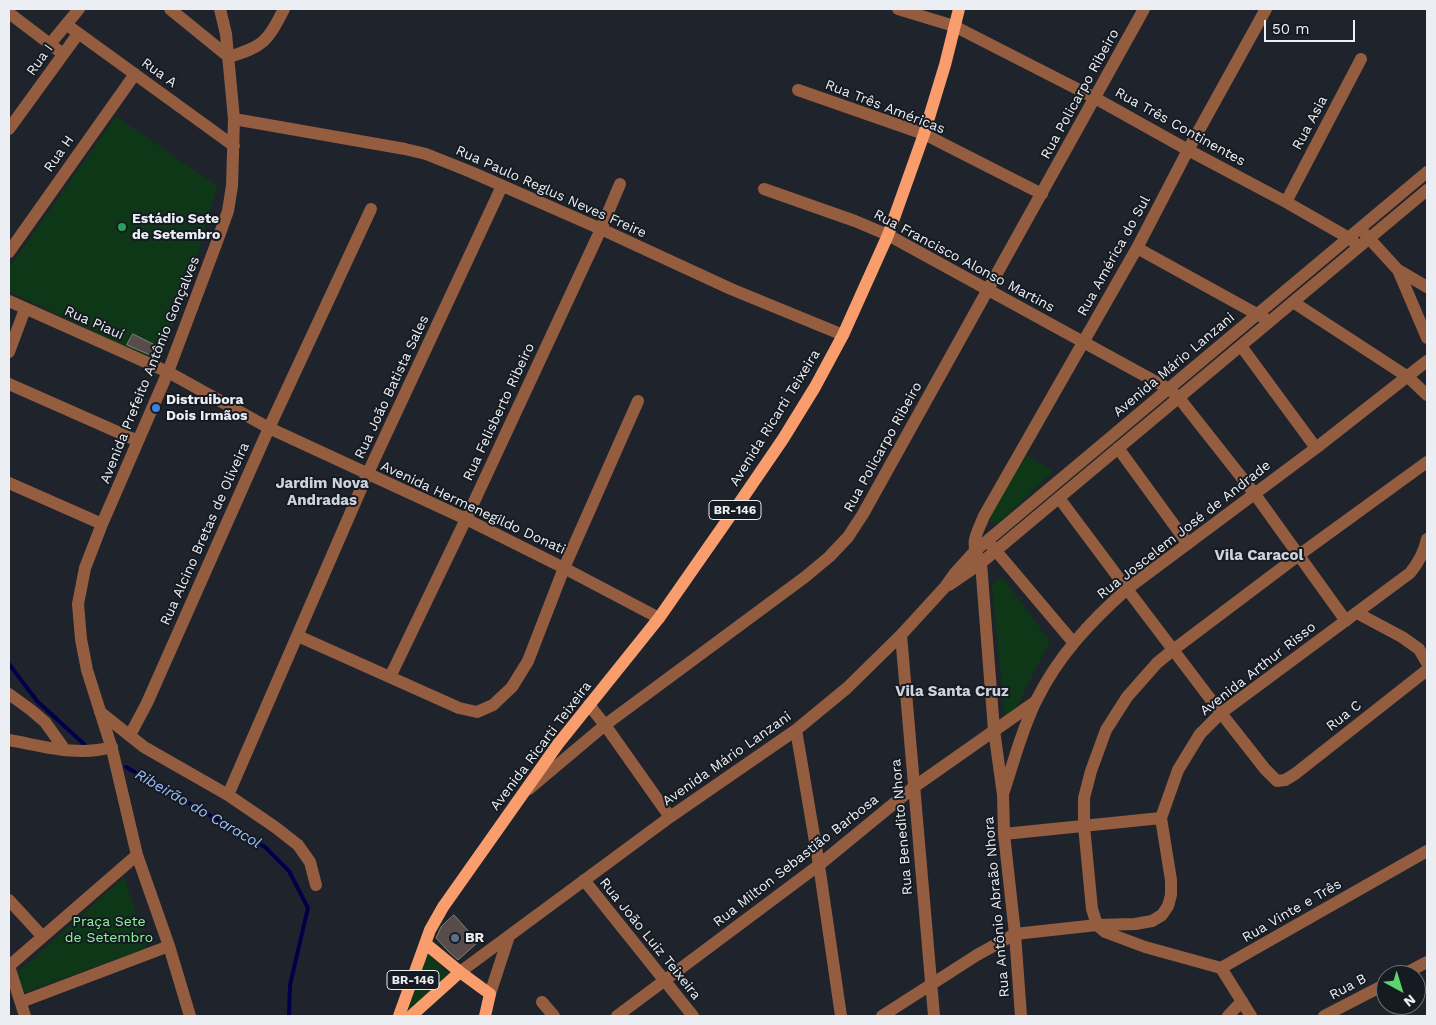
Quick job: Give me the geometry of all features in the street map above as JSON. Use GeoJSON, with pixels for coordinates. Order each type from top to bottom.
{"type":"FeatureCollection","features":[{"type":"Feature","properties":{"kind":"main road","name":"Avenida Ricarti Teixeira"},"geometry":{"type":"LineString","coordinates":[[426,944],[430,930],[443,907],[558,744],[659,618],[783,439],[815,387],[843,335],[888,235],[924,134],[945,65],[959,9]]}},
{"type":"Feature","properties":{"kind":"main road"},"geometry":{"type":"LineString","coordinates":[[426,944],[490,994],[484,1016]]}},
{"type":"Feature","properties":{"kind":"main road","name":"BR-146"},"geometry":{"type":"LineString","coordinates":[[399,1016],[426,944]]}},
{"type":"Feature","properties":{"kind":"main road"},"geometry":{"type":"LineString","coordinates":[[412,1016],[460,972]]}},
{"type":"Feature","properties":{"kind":"street","name":"Rua I"},"geometry":{"type":"LineString","coordinates":[[50,44],[79,9]]}},
{"type":"Feature","properties":{"kind":"street"},"geometry":{"type":"LineString","coordinates":[[170,9],[229,57],[250,51],[260,45],[275,27],[284,9]]}},
{"type":"Feature","properties":{"kind":"street","name":"Avenida Prefeito Antônio Gonçalves"},"geometry":{"type":"LineString","coordinates":[[190,1016],[169,946],[137,854],[111,746],[87,670],[80,639],[78,604],[85,568],[102,524],[168,372],[228,211],[232,186],[234,119],[229,57],[220,9]]}},
{"type":"Feature","properties":{"kind":"street","name":"Rua Três Continentes"},"geometry":{"type":"LineString","coordinates":[[898,9],[954,26],[1094,98],[1286,202],[1349,238],[1360,247]]}},
{"type":"Feature","properties":{"kind":"street","name":"Rua Policarpo Ribeiro"},"geometry":{"type":"LineString","coordinates":[[523,794],[605,724],[805,577],[848,537],[863,514],[1144,9]]}},
{"type":"Feature","properties":{"kind":"street","name":"Rua América do Sul"},"geometry":{"type":"LineString","coordinates":[[975,551],[975,541],[984,516],[1137,248],[1188,150],[1266,9]]}},
{"type":"Feature","properties":{"kind":"street"},"geometry":{"type":"LineString","coordinates":[[9,13],[63,54]]}},
{"type":"Feature","properties":{"kind":"street","name":"Rua A"},"geometry":{"type":"LineString","coordinates":[[67,25],[234,146]]}},
{"type":"Feature","properties":{"kind":"street","name":"Rua I"},"geometry":{"type":"LineString","coordinates":[[9,128],[78,34]]}},
{"type":"Feature","properties":{"kind":"street","name":"Rua Asia"},"geometry":{"type":"LineString","coordinates":[[1286,202],[1361,59]]}},
{"type":"Feature","properties":{"kind":"street","name":"Rua H"},"geometry":{"type":"LineString","coordinates":[[9,252],[135,74]]}},
{"type":"Feature","properties":{"kind":"street","name":"Rua Três Américas"},"geometry":{"type":"LineString","coordinates":[[798,90],[924,134],[1042,194]]}},
{"type":"Feature","properties":{"kind":"street","name":"Rua Paulo Reglus Neves Freire"},"geometry":{"type":"LineString","coordinates":[[234,119],[426,154],[601,229],[731,289],[843,335]]}},
{"type":"Feature","properties":{"kind":"street","name":"Avenida Mário Lanzani"},"geometry":{"type":"LineString","coordinates":[[945,587],[981,563],[992,546],[1170,388],[1427,172]]}},
{"type":"Feature","properties":{"kind":"street","name":"Rua Felisberto Ribeiro"},"geometry":{"type":"LineString","coordinates":[[390,677],[466,520],[620,184]]}},
{"type":"Feature","properties":{"kind":"street","name":"Rua João Batista Sales"},"geometry":{"type":"LineString","coordinates":[[228,795],[367,475],[502,186]]}},
{"type":"Feature","properties":{"kind":"street","name":"Rua Francisco Alonso Martins"},"geometry":{"type":"LineString","coordinates":[[764,190],[855,221],[888,235],[1170,388],[1254,493],[1346,621]]}},
{"type":"Feature","properties":{"kind":"street","name":"Avenida Mário Lanzani"},"geometry":{"type":"LineString","coordinates":[[460,972],[670,818],[796,730],[847,688],[945,587],[975,551],[992,546],[1059,498],[1427,190]]}},
{"type":"Feature","properties":{"kind":"street","name":"Rua Alcino Bretas de Oliveira"},"geometry":{"type":"LineString","coordinates":[[130,735],[147,703],[269,428],[371,209]]}},
{"type":"Feature","properties":{"kind":"street"},"geometry":{"type":"LineString","coordinates":[[1360,229],[1398,270],[1427,338]]}},
{"type":"Feature","properties":{"kind":"street"},"geometry":{"type":"LineString","coordinates":[[1137,248],[1270,321]]}},
{"type":"Feature","properties":{"kind":"street"},"geometry":{"type":"LineString","coordinates":[[1398,270],[1427,287]]}},
{"type":"Feature","properties":{"kind":"street","name":"Rua Piauí"},"geometry":{"type":"LineString","coordinates":[[9,301],[168,372]]}},
{"type":"Feature","properties":{"kind":"street"},"geometry":{"type":"LineString","coordinates":[[1293,302],[1408,377],[1427,395]]}},
{"type":"Feature","properties":{"kind":"street"},"geometry":{"type":"LineString","coordinates":[[9,352],[25,309]]}},
{"type":"Feature","properties":{"kind":"street"},"geometry":{"type":"LineString","coordinates":[[1241,346],[1316,448]]}},
{"type":"Feature","properties":{"kind":"street","name":"Rua Joscelem José de Andrade"},"geometry":{"type":"LineString","coordinates":[[1003,795],[1019,742],[1035,702],[1073,642],[1100,614],[1127,590],[1316,448],[1427,361]]}},
{"type":"Feature","properties":{"kind":"street","name":"Avenida Hermenegildo Donati"},"geometry":{"type":"LineString","coordinates":[[168,372],[269,428],[466,520],[564,568],[659,618]]}},
{"type":"Feature","properties":{"kind":"street"},"geometry":{"type":"LineString","coordinates":[[9,384],[138,441]]}},
{"type":"Feature","properties":{"kind":"street"},"geometry":{"type":"LineString","coordinates":[[298,636],[459,708],[477,712],[493,705],[512,687],[528,661],[564,568],[638,401]]}},
{"type":"Feature","properties":{"kind":"street"},"geometry":{"type":"LineString","coordinates":[[1118,448],[1188,544]]}},
{"type":"Feature","properties":{"kind":"street"},"geometry":{"type":"LineString","coordinates":[[1251,1016],[1221,968],[1115,936],[1105,932],[1097,925],[1092,909],[1084,826],[1084,798],[1090,771],[1106,730],[1127,697],[1157,663],[1299,555],[1427,462]]}},
{"type":"Feature","properties":{"kind":"street"},"geometry":{"type":"LineString","coordinates":[[9,482],[102,524]]}},
{"type":"Feature","properties":{"kind":"street"},"geometry":{"type":"LineString","coordinates":[[1059,498],[1222,714]]}},
{"type":"Feature","properties":{"kind":"street"},"geometry":{"type":"LineString","coordinates":[[984,516],[992,546],[1073,642]]}},
{"type":"Feature","properties":{"kind":"street","name":"Avenida Arthur Risso"},"geometry":{"type":"LineString","coordinates":[[1015,934],[1097,925],[1136,924],[1152,921],[1162,915],[1168,906],[1171,895],[1171,880],[1161,818],[1178,770],[1200,734],[1222,714],[1410,573],[1419,562],[1425,550],[1427,539]]}},
{"type":"Feature","properties":{"kind":"street"},"geometry":{"type":"LineString","coordinates":[[975,551],[981,563],[994,730],[1003,795]]}},
{"type":"Feature","properties":{"kind":"street"},"geometry":{"type":"LineString","coordinates":[[1357,613],[1402,637],[1419,649],[1427,663]]}},
{"type":"Feature","properties":{"kind":"street","name":"Rua Benedito Nhora"},"geometry":{"type":"LineString","coordinates":[[900,634],[934,1016]]}},
{"type":"Feature","properties":{"kind":"street","name":"Rua C"},"geometry":{"type":"LineString","coordinates":[[1222,714],[1265,769],[1277,781],[1285,780],[1427,670]]}},
{"type":"Feature","properties":{"kind":"street"},"geometry":{"type":"LineString","coordinates":[[9,694],[45,722],[65,750]]}},
{"type":"Feature","properties":{"kind":"street","name":"Rua Milton Sebastião Barbosa"},"geometry":{"type":"LineString","coordinates":[[618,1016],[819,865],[914,787],[1035,702]]}},
{"type":"Feature","properties":{"kind":"street"},"geometry":{"type":"LineString","coordinates":[[589,705],[605,724],[670,818]]}},
{"type":"Feature","properties":{"kind":"street"},"geometry":{"type":"LineString","coordinates":[[100,712],[144,746],[228,795],[298,845],[310,862],[316,885]]}},
{"type":"Feature","properties":{"kind":"street"},"geometry":{"type":"LineString","coordinates":[[796,730],[819,865],[841,1016]]}},
{"type":"Feature","properties":{"kind":"street"},"geometry":{"type":"LineString","coordinates":[[9,740],[65,750],[91,751],[111,746]]}},
{"type":"Feature","properties":{"kind":"street","name":"Rua Antônio Abraão Nhora"},"geometry":{"type":"LineString","coordinates":[[1003,795],[1004,834],[1015,934],[1021,1016]]}},
{"type":"Feature","properties":{"kind":"street"},"geometry":{"type":"LineString","coordinates":[[1004,834],[1161,818]]}},
{"type":"Feature","properties":{"kind":"street","name":"Rua Vinte e Três"},"geometry":{"type":"LineString","coordinates":[[1221,968],[1427,851]]}},
{"type":"Feature","properties":{"kind":"street"},"geometry":{"type":"LineString","coordinates":[[25,1016],[9,966],[137,854]]}},
{"type":"Feature","properties":{"kind":"street","name":"Rua João Luiz Teixeira"},"geometry":{"type":"LineString","coordinates":[[584,880],[692,1016]]}},
{"type":"Feature","properties":{"kind":"street"},"geometry":{"type":"LineString","coordinates":[[9,900],[42,936]]}},
{"type":"Feature","properties":{"kind":"street"},"geometry":{"type":"LineString","coordinates":[[882,1016],[977,955],[1015,934]]}},
{"type":"Feature","properties":{"kind":"street"},"geometry":{"type":"LineString","coordinates":[[490,994],[508,936]]}},
{"type":"Feature","properties":{"kind":"street"},"geometry":{"type":"LineString","coordinates":[[21,1002],[169,946]]}},
{"type":"Feature","properties":{"kind":"street","name":"Rua B"},"geometry":{"type":"LineString","coordinates":[[1324,1016],[1376,989]]}},
{"type":"Feature","properties":{"kind":"street"},"geometry":{"type":"LineString","coordinates":[[1228,1016],[1242,1001]]}},
{"type":"Feature","properties":{"kind":"street"},"geometry":{"type":"LineString","coordinates":[[542,1002],[554,1016]]}},
{"type":"Feature","properties":{"kind":"green space","name":"Estádio Sete de Setembro"},"geometry":{"type":"Polygon","coordinates":[[[116,116],[217,186],[192,276],[158,363],[9,291],[9,268],[116,116]]]}},
{"type":"Feature","properties":{"kind":"green space"},"geometry":{"type":"Polygon","coordinates":[[[1026,455],[1053,471],[1002,520],[996,524],[991,522],[992,510],[1026,455]]]}},
{"type":"Feature","properties":{"kind":"green space"},"geometry":{"type":"Polygon","coordinates":[[[1001,576],[1050,641],[1018,704],[1005,721],[992,586],[1001,576]]]}},
{"type":"Feature","properties":{"kind":"green space","name":"Praça Sete de Setembro"},"geometry":{"type":"Polygon","coordinates":[[[124,877],[147,948],[23,993],[18,972],[124,877]]]}},
{"type":"Feature","properties":{"kind":"green space"},"geometry":{"type":"Polygon","coordinates":[[[427,952],[449,975],[408,1012],[427,952]]]}},
{"type":"Feature","properties":{"kind":"building"},"geometry":{"type":"Polygon","coordinates":[[[133,334],[159,347],[155,357],[127,345],[133,334]]]}},
{"type":"Feature","properties":{"kind":"building","name":"BR"},"geometry":{"type":"Polygon","coordinates":[[[454,915],[478,942],[458,960],[436,938],[441,927],[454,915]]]}},
{"type":"Feature","properties":{"kind":"waterway","name":"Ribeirão do Caracol"},"geometry":{"type":"LineString","coordinates":[[9,664],[37,701],[85,745]]}},
{"type":"Feature","properties":{"kind":"waterway","name":"Ribeirão do Caracol"},"geometry":{"type":"LineString","coordinates":[[126,767],[265,847],[289,871],[308,908],[290,985],[289,1016]]}},
{"type":"Feature","properties":{"kind":"place","name":"Estádio Sete de Setembro"},"geometry":{"type":"Point","coordinates":[122,227]}},
{"type":"Feature","properties":{"kind":"place","name":"Distruibora Dois Irmãos"},"geometry":{"type":"Point","coordinates":[156,408]}},
{"type":"Feature","properties":{"kind":"place","name":"BR"},"geometry":{"type":"Point","coordinates":[455,938]}},
{"type":"Feature","properties":{"kind":"district","name":"Jardim Nova Andradas"},"geometry":{"type":"Point","coordinates":[322,492]}},
{"type":"Feature","properties":{"kind":"district","name":"Vila Caracol"},"geometry":{"type":"Point","coordinates":[1259,556]}},
{"type":"Feature","properties":{"kind":"district","name":"Vila Santa Cruz"},"geometry":{"type":"Point","coordinates":[952,692]}}]}
